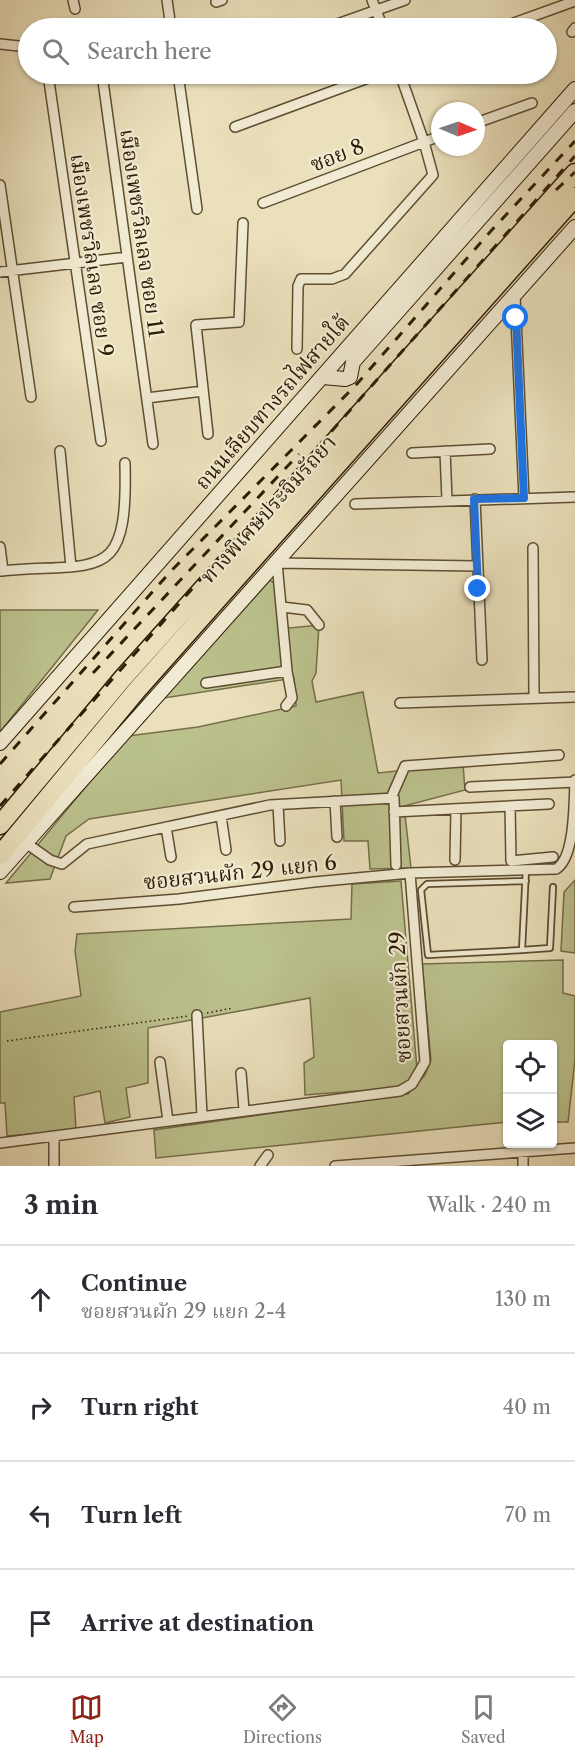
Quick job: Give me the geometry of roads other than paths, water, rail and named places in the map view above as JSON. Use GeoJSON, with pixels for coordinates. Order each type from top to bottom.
{"type":"FeatureCollection","features":[{"type":"Feature","properties":{"kind":"highway","name":"ทางพิเศษประจิมรัถยา"},"geometry":{"type":"LineString","coordinates":[[0,825],[123,678],[575,173]]}},
{"type":"Feature","properties":{"kind":"highway","name":"ทางพิเศษประจิมรัถยา"},"geometry":{"type":"LineString","coordinates":[[0,855],[137,690],[575,197]]}},
{"type":"Feature","properties":{"kind":"main road","name":"ถนนเลียบทางรถไฟสายใต้"},"geometry":{"type":"LineString","coordinates":[[0,743],[575,89]]}},
{"type":"Feature","properties":{"kind":"main road"},"geometry":{"type":"LineString","coordinates":[[323,377],[345,379],[350,377],[353,362],[575,111]]}},
{"type":"Feature","properties":{"kind":"main road"},"geometry":{"type":"LineString","coordinates":[[387,438],[385,411],[399,406],[575,210]]}},
{"type":"Feature","properties":{"kind":"main road"},"geometry":{"type":"LineString","coordinates":[[0,872],[575,227]]}},
{"type":"Feature","properties":{"kind":"street"},"geometry":{"type":"LineString","coordinates":[[167,0],[170,18]]}},
{"type":"Feature","properties":{"kind":"street"},"geometry":{"type":"LineString","coordinates":[[372,0],[379,18]]}},
{"type":"Feature","properties":{"kind":"street"},"geometry":{"type":"LineString","coordinates":[[354,18],[405,0]]}},
{"type":"Feature","properties":{"kind":"street"},"geometry":{"type":"LineString","coordinates":[[528,18],[575,1]]}},
{"type":"Feature","properties":{"kind":"street"},"geometry":{"type":"LineString","coordinates":[[0,44],[18,46]]}},
{"type":"Feature","properties":{"kind":"street","name":"เมืองเพชรวิลเลจ ซอย 9"},"geometry":{"type":"LineString","coordinates":[[49,84],[101,441]]}},
{"type":"Feature","properties":{"kind":"street","name":"เมืองเพชรวิลเลจ ซอย 11"},"geometry":{"type":"LineString","coordinates":[[103,84],[153,444]]}},
{"type":"Feature","properties":{"kind":"street"},"geometry":{"type":"LineString","coordinates":[[179,84],[197,209]]}},
{"type":"Feature","properties":{"kind":"street"},"geometry":{"type":"LineString","coordinates":[[236,127],[352,84]]}},
{"type":"Feature","properties":{"kind":"street"},"geometry":{"type":"LineString","coordinates":[[297,349],[298,286],[301,279],[332,279],[345,274],[433,175],[424,141],[404,84]]}},
{"type":"Feature","properties":{"kind":"street"},"geometry":{"type":"LineString","coordinates":[[485,120],[532,103]]}},
{"type":"Feature","properties":{"kind":"street","name":"ซอย 8"},"geometry":{"type":"LineString","coordinates":[[263,203],[431,139]]}},
{"type":"Feature","properties":{"kind":"street"},"geometry":{"type":"LineString","coordinates":[[0,185],[31,397]]}},
{"type":"Feature","properties":{"kind":"street","name":"เมืองเพชรวิลเลจ ซอย 11"},"geometry":{"type":"LineString","coordinates":[[208,434],[196,325],[239,322],[243,224]]}},
{"type":"Feature","properties":{"kind":"street"},"geometry":{"type":"LineString","coordinates":[[0,272],[127,257]]}},
{"type":"Feature","properties":{"kind":"street"},"geometry":{"type":"LineString","coordinates":[[515,295],[524,498]]}},
{"type":"Feature","properties":{"kind":"street"},"geometry":{"type":"LineString","coordinates":[[147,398],[203,391]]}},
{"type":"Feature","properties":{"kind":"street"},"geometry":{"type":"LineString","coordinates":[[412,453],[490,449]]}},
{"type":"Feature","properties":{"kind":"street"},"geometry":{"type":"LineString","coordinates":[[60,451],[71,567]]}},
{"type":"Feature","properties":{"kind":"street"},"geometry":{"type":"LineString","coordinates":[[445,451],[447,500]]}},
{"type":"Feature","properties":{"kind":"street"},"geometry":{"type":"LineString","coordinates":[[0,547],[1,571],[89,566],[110,556],[122,536],[126,500],[125,463]]}},
{"type":"Feature","properties":{"kind":"street"},"geometry":{"type":"LineString","coordinates":[[355,504],[575,496]]}},
{"type":"Feature","properties":{"kind":"street"},"geometry":{"type":"LineString","coordinates":[[474,499],[482,660]]}},
{"type":"Feature","properties":{"kind":"street"},"geometry":{"type":"LineString","coordinates":[[533,549],[534,698]]}},
{"type":"Feature","properties":{"kind":"street"},"geometry":{"type":"LineString","coordinates":[[286,706],[292,698],[287,670],[277,563],[476,566]]}},
{"type":"Feature","properties":{"kind":"street"},"geometry":{"type":"LineString","coordinates":[[282,607],[307,610],[319,625]]}},
{"type":"Feature","properties":{"kind":"street"},"geometry":{"type":"LineString","coordinates":[[206,683],[287,670]]}},
{"type":"Feature","properties":{"kind":"street"},"geometry":{"type":"LineString","coordinates":[[400,703],[575,697]]}},
{"type":"Feature","properties":{"kind":"street"},"geometry":{"type":"LineString","coordinates":[[391,798],[405,766],[560,755]]}},
{"type":"Feature","properties":{"kind":"street"},"geometry":{"type":"LineString","coordinates":[[410,873],[556,869],[573,853],[575,781],[470,787]]}},
{"type":"Feature","properties":{"kind":"street"},"geometry":{"type":"LineString","coordinates":[[26,843],[50,860],[63,864],[87,844],[166,827],[278,805],[391,798]]}},
{"type":"Feature","properties":{"kind":"street"},"geometry":{"type":"LineString","coordinates":[[391,798],[393,798],[396,865]]}},
{"type":"Feature","properties":{"kind":"street"},"geometry":{"type":"LineString","coordinates":[[335,801],[337,837]]}},
{"type":"Feature","properties":{"kind":"street"},"geometry":{"type":"LineString","coordinates":[[394,812],[549,804]]}},
{"type":"Feature","properties":{"kind":"street"},"geometry":{"type":"LineString","coordinates":[[278,805],[280,842]]}},
{"type":"Feature","properties":{"kind":"street"},"geometry":{"type":"LineString","coordinates":[[510,806],[511,861],[553,857]]}},
{"type":"Feature","properties":{"kind":"street"},"geometry":{"type":"LineString","coordinates":[[455,861],[456,809]]}},
{"type":"Feature","properties":{"kind":"street"},"geometry":{"type":"LineString","coordinates":[[221,816],[226,850]]}},
{"type":"Feature","properties":{"kind":"street"},"geometry":{"type":"LineString","coordinates":[[166,827],[171,857]]}},
{"type":"Feature","properties":{"kind":"street","name":"ซอยสวนผัก 29 แยก 6"},"geometry":{"type":"LineString","coordinates":[[74,907],[179,899],[410,873]]}},
{"type":"Feature","properties":{"kind":"street","name":"ซอยสวนผัก 29"},"geometry":{"type":"LineString","coordinates":[[0,1143],[54,1138],[244,1110],[400,1091],[412,1084],[420,1074],[425,1062],[410,873]]}},
{"type":"Feature","properties":{"kind":"street"},"geometry":{"type":"LineString","coordinates":[[179,899],[181,911]]}},
{"type":"Feature","properties":{"kind":"street"},"geometry":{"type":"LineString","coordinates":[[197,1015],[202,1116]]}},
{"type":"Feature","properties":{"kind":"street"},"geometry":{"type":"LineString","coordinates":[[160,1062],[168,1121]]}},
{"type":"Feature","properties":{"kind":"street"},"geometry":{"type":"LineString","coordinates":[[241,1073],[244,1110]]}},
{"type":"Feature","properties":{"kind":"street"},"geometry":{"type":"LineString","coordinates":[[54,1138],[54,1166]]}},
{"type":"Feature","properties":{"kind":"street"},"geometry":{"type":"LineString","coordinates":[[335,1166],[575,1148]]}},
{"type":"Feature","properties":{"kind":"street"},"geometry":{"type":"LineString","coordinates":[[523,1151],[523,1166]]}},
{"type":"Feature","properties":{"kind":"street"},"geometry":{"type":"LineString","coordinates":[[260,1166],[268,1155]]}},
{"type":"Feature","properties":{"kind":"lane"},"geometry":{"type":"LineString","coordinates":[[522,950],[526,869]]}},
{"type":"Feature","properties":{"kind":"lane"},"geometry":{"type":"LineString","coordinates":[[526,881],[427,884],[422,890],[428,955],[549,948],[553,887]]}},
{"type":"Feature","properties":{"kind":"railway"},"geometry":{"type":"LineString","coordinates":[[0,764],[171,571],[356,385],[490,232],[575,141]]}},
{"type":"Feature","properties":{"kind":"railway"},"geometry":{"type":"LineString","coordinates":[[0,806],[575,156]]}},
{"type":"Feature","properties":{"kind":"railway"},"geometry":{"type":"LineString","coordinates":[[556,190],[575,172]]}},
{"type":"Feature","properties":{"kind":"railway"},"geometry":{"type":"LineString","coordinates":[[93,673],[299,454]]}}]}
